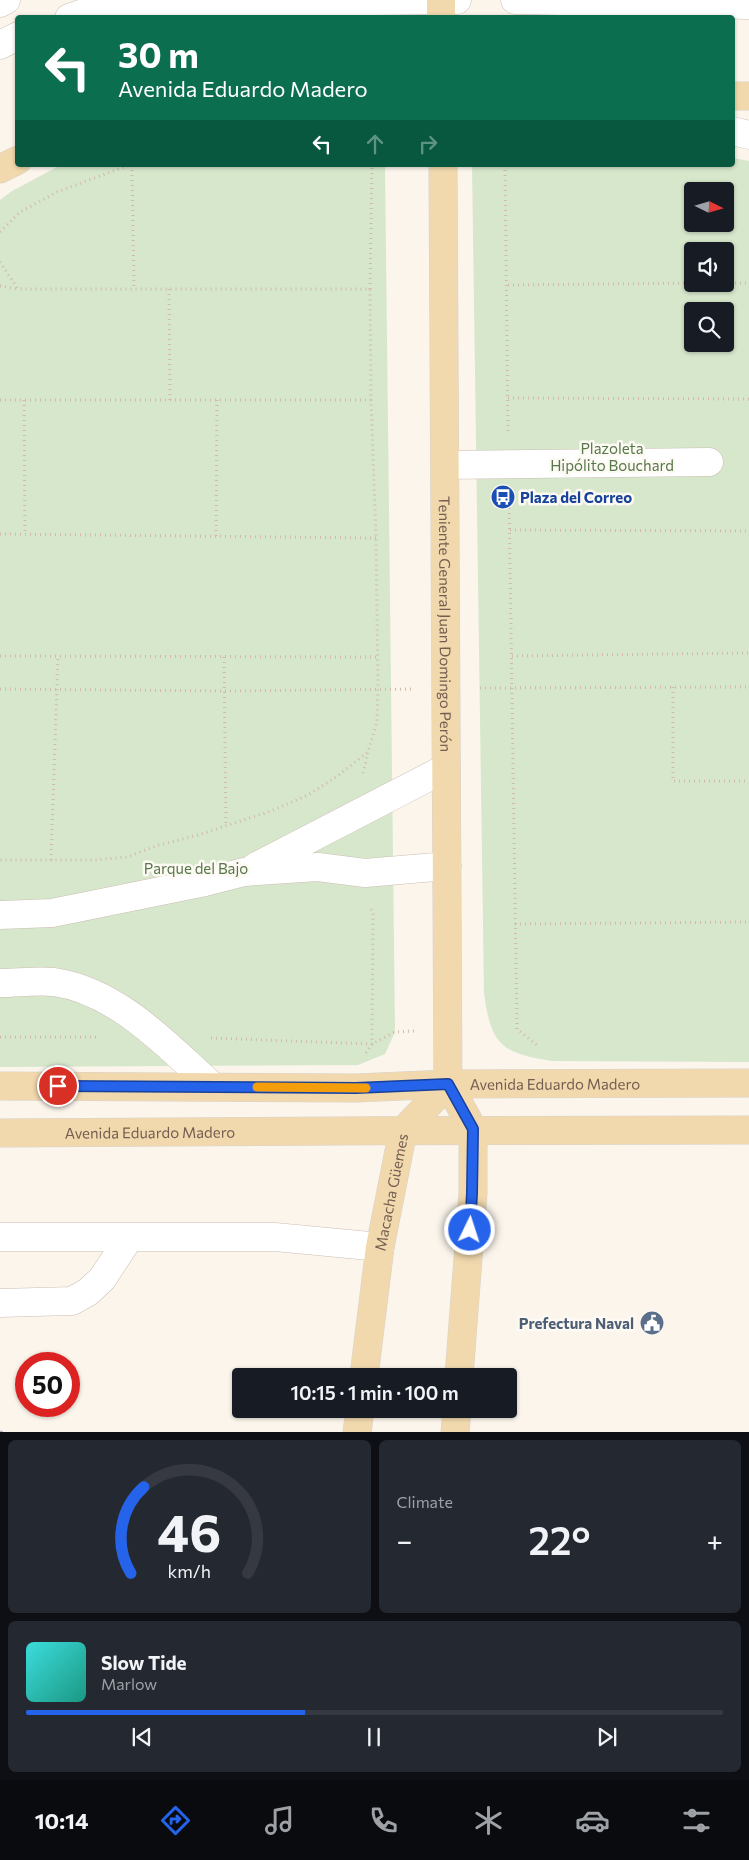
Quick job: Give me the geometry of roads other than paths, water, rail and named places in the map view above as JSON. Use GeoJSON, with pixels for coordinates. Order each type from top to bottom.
{"type":"FeatureCollection","features":[{"type":"Feature","properties":{"kind":"main road"},"geometry":{"type":"LineString","coordinates":[[441,0],[441,15]]}},
{"type":"Feature","properties":{"kind":"main road"},"geometry":{"type":"LineString","coordinates":[[735,96],[749,96]]}},
{"type":"Feature","properties":{"kind":"main road"},"geometry":{"type":"LineString","coordinates":[[0,169],[15,162]]}},
{"type":"Feature","properties":{"kind":"main road","name":"Teniente General Juan Domingo Perón"},"geometry":{"type":"LineString","coordinates":[[443,167],[448,1084]]}},
{"type":"Feature","properties":{"kind":"main road","name":"Avenida Eduardo Madero"},"geometry":{"type":"LineString","coordinates":[[0,1086],[356,1088],[448,1084],[749,1083]]}},
{"type":"Feature","properties":{"kind":"main road"},"geometry":{"type":"LineString","coordinates":[[448,1084],[473,1129],[472,1193],[460,1368]]}},
{"type":"Feature","properties":{"kind":"main road","name":"Macacha Güemes"},"geometry":{"type":"LineString","coordinates":[[365,1368],[380,1247],[403,1132],[448,1084]]}},
{"type":"Feature","properties":{"kind":"main road","name":"Avenida Eduardo Madero"},"geometry":{"type":"LineString","coordinates":[[0,1133],[403,1132],[473,1129],[749,1130]]}},
{"type":"Feature","properties":{"kind":"main road"},"geometry":{"type":"LineString","coordinates":[[357,1432],[359,1418]]}},
{"type":"Feature","properties":{"kind":"main road"},"geometry":{"type":"LineString","coordinates":[[455,1432],[456,1418]]}},
{"type":"Feature","properties":{"kind":"lane"},"geometry":{"type":"LineString","coordinates":[[0,3],[6,0]]}},
{"type":"Feature","properties":{"kind":"lane"},"geometry":{"type":"LineString","coordinates":[[78,15],[136,4],[457,0]]}},
{"type":"Feature","properties":{"kind":"lane"},"geometry":{"type":"LineString","coordinates":[[515,0],[749,5]]}},
{"type":"Feature","properties":{"kind":"lane"},"geometry":{"type":"LineString","coordinates":[[0,44],[15,37]]}},
{"type":"Feature","properties":{"kind":"lane"},"geometry":{"type":"LineString","coordinates":[[735,132],[749,135]]}},
{"type":"Feature","properties":{"kind":"lane"},"geometry":{"type":"LineString","coordinates":[[446,465],[709,462]]}},
{"type":"Feature","properties":{"kind":"lane"},"geometry":{"type":"LineString","coordinates":[[244,872],[446,768]]}},
{"type":"Feature","properties":{"kind":"lane"},"geometry":{"type":"LineString","coordinates":[[0,915],[52,913],[206,882],[244,872],[318,867],[366,873],[447,866]]}},
{"type":"Feature","properties":{"kind":"lane"},"geometry":{"type":"LineString","coordinates":[[0,983],[53,982],[86,989],[108,1000],[159,1037],[212,1086]]}},
{"type":"Feature","properties":{"kind":"lane"},"geometry":{"type":"LineString","coordinates":[[0,1237],[275,1237],[380,1247]]}},
{"type":"Feature","properties":{"kind":"lane"},"geometry":{"type":"LineString","coordinates":[[0,1303],[72,1301],[88,1292],[102,1279],[129,1238]]}},
{"type":"Feature","properties":{"kind":"place","name":"Plaza del Correo"},"geometry":{"type":"Point","coordinates":[503,497]}},
{"type":"Feature","properties":{"kind":"place","name":"Prefectura Naval"},"geometry":{"type":"Point","coordinates":[652,1323]}},
{"type":"Feature","properties":{"kind":"park label","name":"Plazoleta Hipólito Bouchard"},"geometry":{"type":"Point","coordinates":[612,456]}},
{"type":"Feature","properties":{"kind":"park label","name":"Parque del Bajo"},"geometry":{"type":"Point","coordinates":[196,868]}}]}
